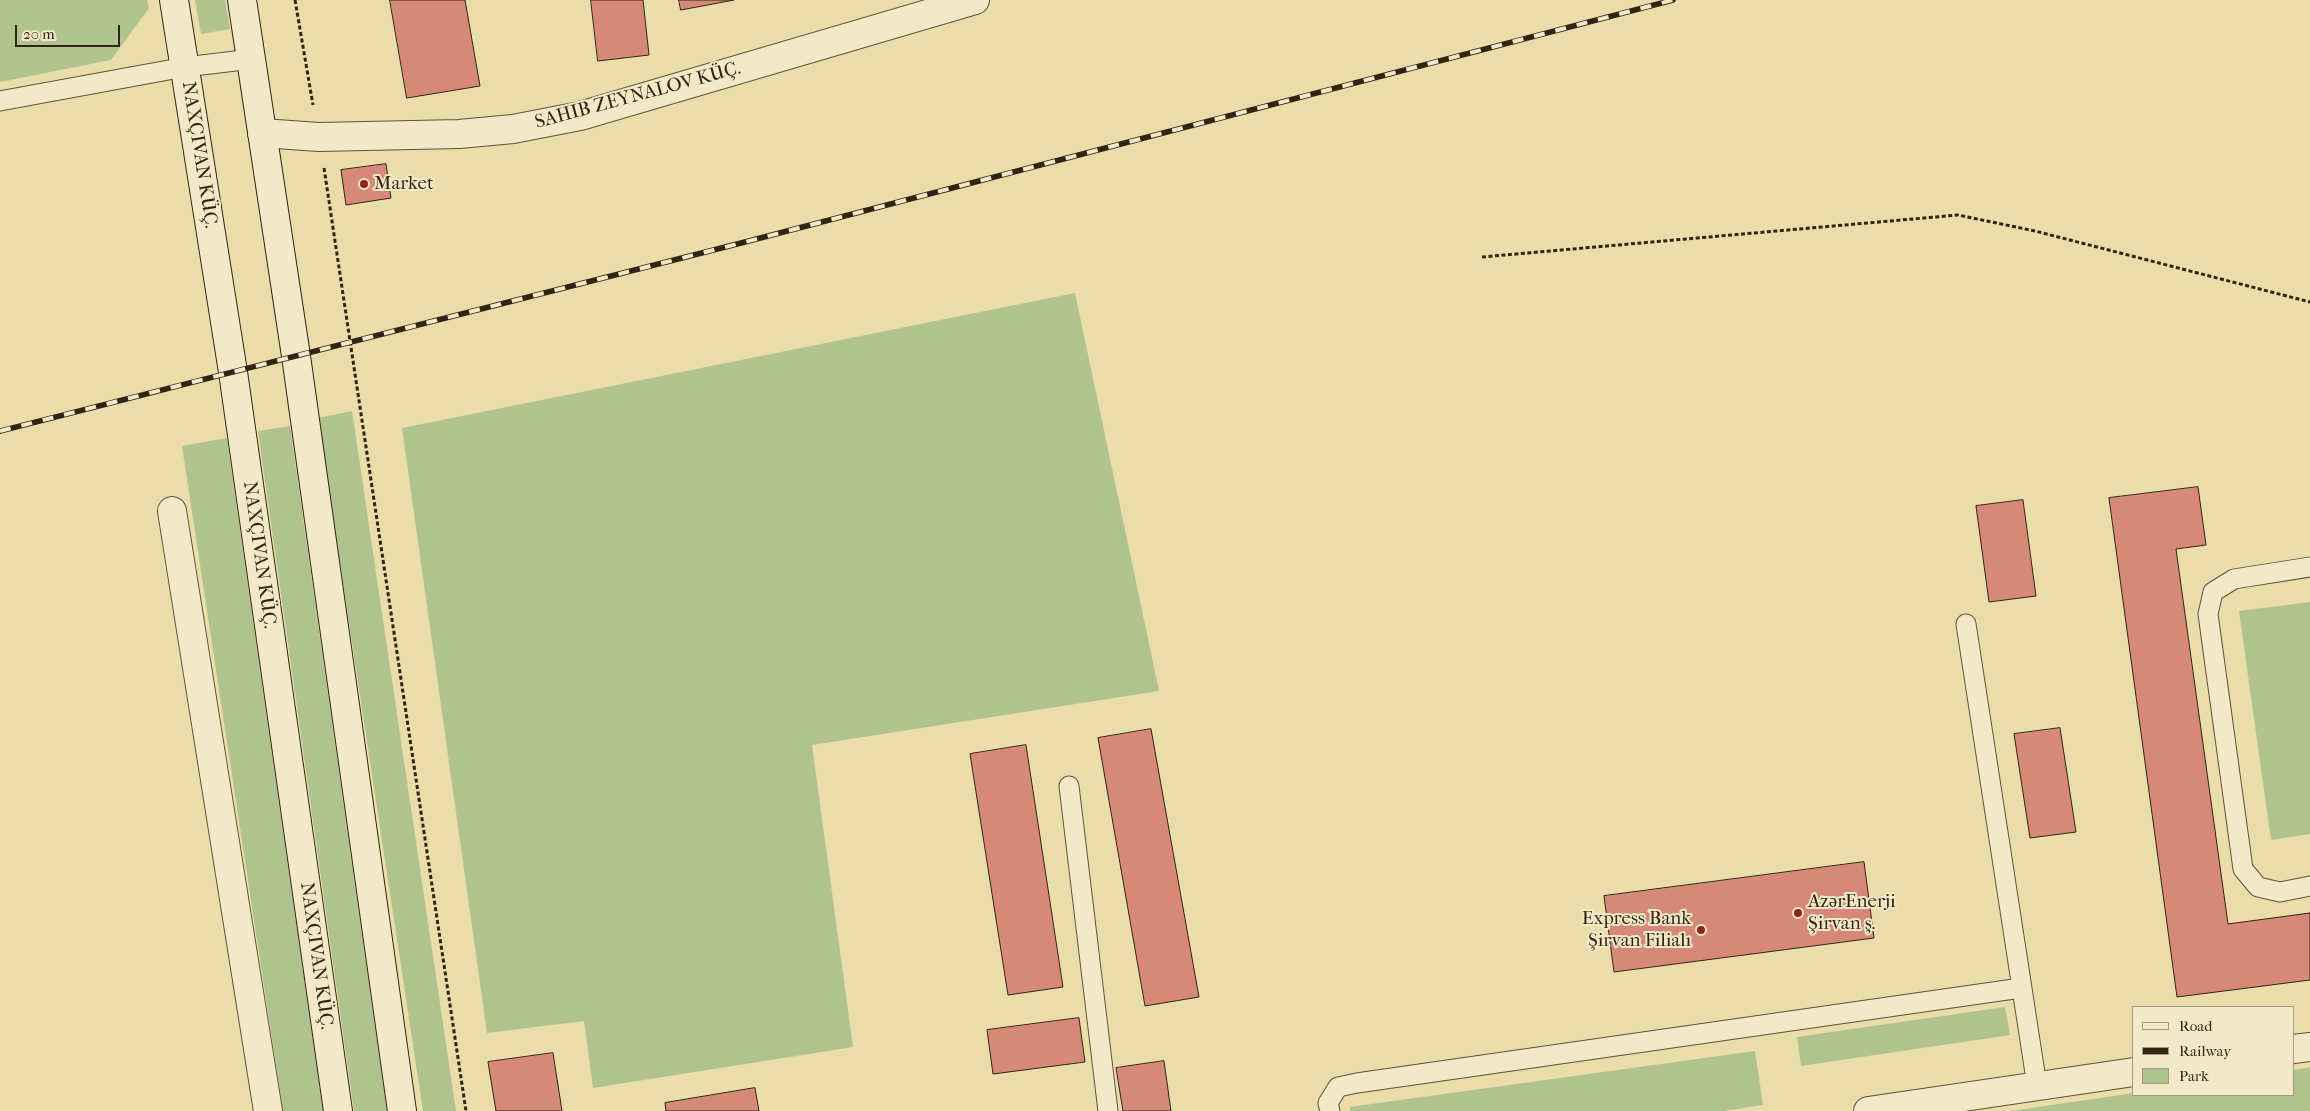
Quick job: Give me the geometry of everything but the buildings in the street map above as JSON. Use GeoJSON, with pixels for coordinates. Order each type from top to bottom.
{"type":"FeatureCollection","features":[{"type":"Feature","properties":{"kind":"main road"},"geometry":{"type":"LineString","coordinates":[[174,0],[233,372],[338,1111]]}},
{"type":"Feature","properties":{"kind":"main road"},"geometry":{"type":"LineString","coordinates":[[242,0],[296,356],[402,1111]]}},
{"type":"Feature","properties":{"kind":"main road","name":"SAHIB ZEYNALOV KÜÇ."},"geometry":{"type":"LineString","coordinates":[[262,133],[319,138],[459,134],[512,129],[580,116],[975,0]]}},
{"type":"Feature","properties":{"kind":"main road"},"geometry":{"type":"LineString","coordinates":[[172,511],[268,1111]]}},
{"type":"Feature","properties":{"kind":"main road"},"geometry":{"type":"LineString","coordinates":[[2295,1049],[2310,1047]]}},
{"type":"Feature","properties":{"kind":"main road"},"geometry":{"type":"LineString","coordinates":[[1868,1111],[2132,1072]]}},
{"type":"Feature","properties":{"kind":"lane"},"geometry":{"type":"LineString","coordinates":[[0,101],[185,67],[252,59]]}},
{"type":"Feature","properties":{"kind":"lane"},"geometry":{"type":"LineString","coordinates":[[2310,567],[2234,580],[2213,592],[2208,614],[2243,869],[2258,887],[2280,892],[2310,886]]}},
{"type":"Feature","properties":{"kind":"lane"},"geometry":{"type":"LineString","coordinates":[[1966,624],[2037,1086]]}},
{"type":"Feature","properties":{"kind":"lane"},"geometry":{"type":"LineString","coordinates":[[1069,786],[1108,1111]]}},
{"type":"Feature","properties":{"kind":"lane"},"geometry":{"type":"LineString","coordinates":[[1330,1111],[1328,1103],[1338,1087],[1357,1083],[2021,988]]}},
{"type":"Feature","properties":{"kind":"path"},"geometry":{"type":"LineString","coordinates":[[295,0],[319,138],[466,1111]]}},
{"type":"Feature","properties":{"kind":"path"},"geometry":{"type":"LineString","coordinates":[[1482,257],[1958,215],[2035,230],[2310,302]]}},
{"type":"Feature","properties":{"kind":"green space"},"geometry":{"type":"Polygon","coordinates":[[[0,0],[147,0],[149,8],[111,60],[0,82],[0,0]]]}},
{"type":"Feature","properties":{"kind":"green space"},"geometry":{"type":"Polygon","coordinates":[[[195,0],[225,0],[230,29],[201,34],[195,0]]]}},
{"type":"Feature","properties":{"kind":"green space"},"geometry":{"type":"Polygon","coordinates":[[[1075,293],[1159,691],[812,745],[853,1047],[593,1088],[584,1021],[487,1033],[402,428],[1075,293]]]}},
{"type":"Feature","properties":{"kind":"green space"},"geometry":{"type":"Polygon","coordinates":[[[352,411],[456,1111],[423,1111],[318,418],[352,411]]]}},
{"type":"Feature","properties":{"kind":"green space"},"geometry":{"type":"Polygon","coordinates":[[[290,426],[387,1111],[354,1111],[258,431],[290,426]]]}},
{"type":"Feature","properties":{"kind":"green space"},"geometry":{"type":"Polygon","coordinates":[[[227,438],[323,1111],[283,1111],[182,446],[227,438]]]}},
{"type":"Feature","properties":{"kind":"green space"},"geometry":{"type":"Polygon","coordinates":[[[2310,602],[2310,834],[2271,840],[2239,611],[2310,602]]]}},
{"type":"Feature","properties":{"kind":"green space"},"geometry":{"type":"Polygon","coordinates":[[[2005,1007],[2010,1035],[1801,1066],[1797,1037],[2005,1007]]]}},
{"type":"Feature","properties":{"kind":"green space"},"geometry":{"type":"Polygon","coordinates":[[[1755,1051],[1763,1105],[1723,1111],[1350,1111],[1350,1107],[1755,1051]]]}},
{"type":"Feature","properties":{"kind":"green space"},"geometry":{"type":"Polygon","coordinates":[[[2310,1067],[2310,1111],[2011,1111],[2132,1093],[2132,1096],[2295,1096],[2295,1070],[2310,1067]]]}},
{"type":"Feature","properties":{"kind":"railway"},"geometry":{"type":"LineString","coordinates":[[0,431],[745,242],[1673,0]]}},
{"type":"Feature","properties":{"kind":"place","name":"Market"},"geometry":{"type":"Point","coordinates":[364,184]}},
{"type":"Feature","properties":{"kind":"place","name":"AzərEnerji Şirvan ş."},"geometry":{"type":"Point","coordinates":[1798,913]}},
{"type":"Feature","properties":{"kind":"place","name":"Express Bank Şirvan Filialı"},"geometry":{"type":"Point","coordinates":[1701,930]}}]}
